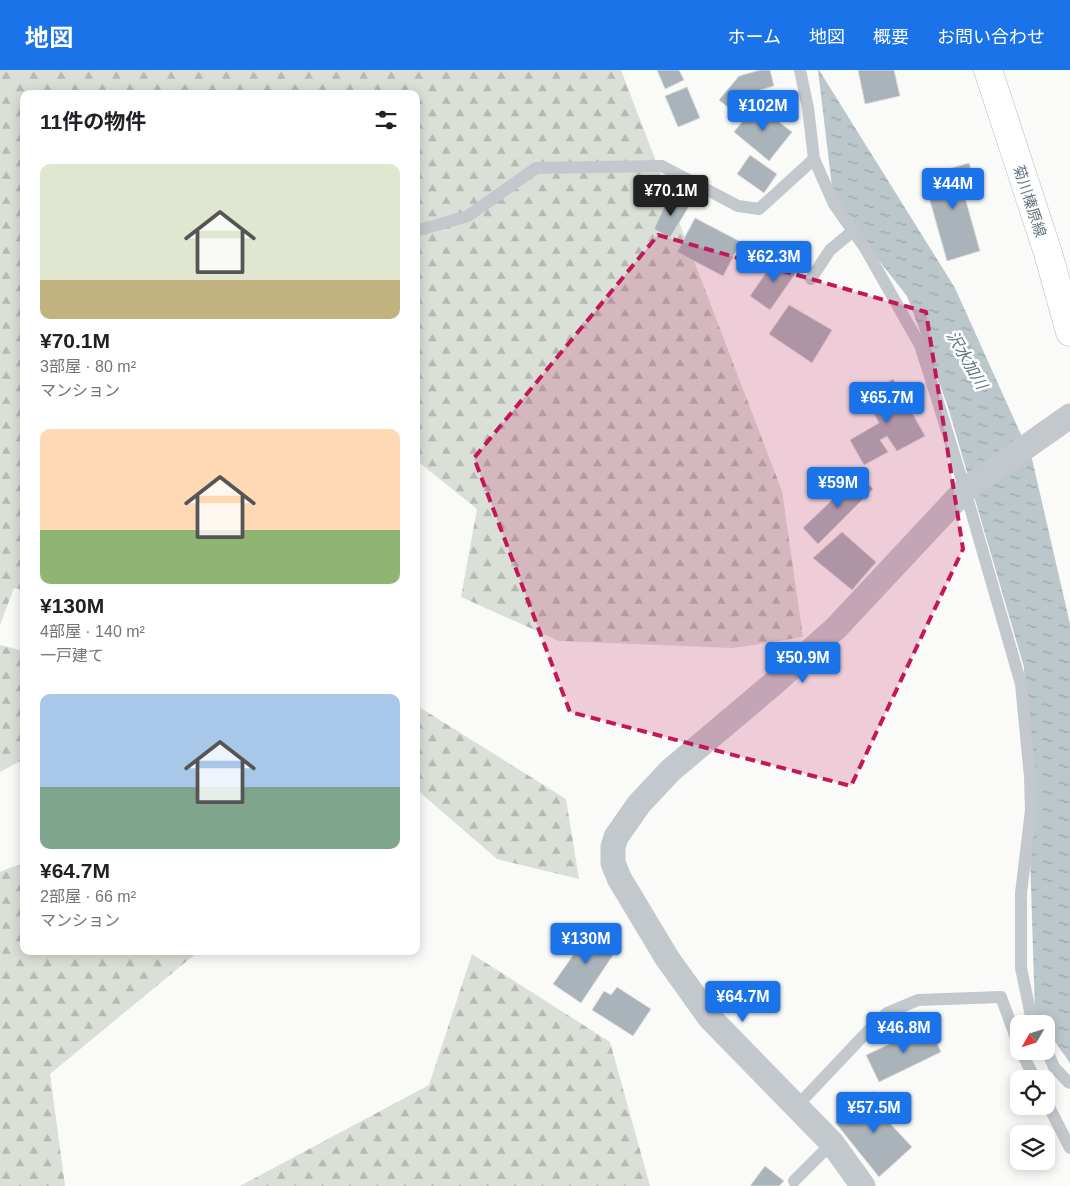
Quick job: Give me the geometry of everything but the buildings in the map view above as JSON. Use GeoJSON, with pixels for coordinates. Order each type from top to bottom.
{"type":"FeatureCollection","features":[{"type":"Feature","properties":{"kind":"main road","name":"菊川榛原線"},"geometry":{"type":"LineString","coordinates":[[988,70],[1048,254],[1070,332]]}},
{"type":"Feature","properties":{"kind":"street"},"geometry":{"type":"LineString","coordinates":[[863,1186],[832,1144],[710,1018],[667,958],[619,878],[613,863],[614,842],[639,804],[671,770],[836,628],[966,490],[1070,416]]}},
{"type":"Feature","properties":{"kind":"lane"},"geometry":{"type":"LineString","coordinates":[[800,70],[808,108],[814,159],[834,204],[865,248],[920,345],[966,490],[1021,684],[1030,777],[1031,810],[1021,893],[1021,968],[1031,1015]]}},
{"type":"Feature","properties":{"kind":"lane"},"geometry":{"type":"LineString","coordinates":[[420,230],[468,216],[536,168],[662,166],[738,206],[759,209],[814,159]]}},
{"type":"Feature","properties":{"kind":"lane"},"geometry":{"type":"LineString","coordinates":[[811,279],[830,250],[853,231]]}},
{"type":"Feature","properties":{"kind":"lane"},"geometry":{"type":"LineString","coordinates":[[796,1107],[867,1032],[888,1013],[918,1000],[1000,997],[1010,1023]]}},
{"type":"Feature","properties":{"kind":"lane"},"geometry":{"type":"LineString","coordinates":[[1051,1060],[1054,1067],[1070,1083]]}},
{"type":"Feature","properties":{"kind":"lane"},"geometry":{"type":"LineString","coordinates":[[1053,1115],[1070,1148]]}},
{"type":"Feature","properties":{"kind":"lane"},"geometry":{"type":"LineString","coordinates":[[794,1181],[832,1144]]}},
{"type":"Feature","properties":{"kind":"highlighted area"},"geometry":{"type":"Polygon","coordinates":[[[658,235],[926,312],[963,549],[851,786],[570,712],[474,458],[658,235]]]}},
{"type":"Feature","properties":{"kind":"green space"},"geometry":{"type":"Polygon","coordinates":[[[0,70],[621,70],[782,491],[803,637],[733,648],[559,641],[461,597],[477,509],[420,463],[420,90],[20,90],[20,589],[14,588],[0,625],[0,70]]]}},
{"type":"Feature","properties":{"kind":"green space"},"geometry":{"type":"Polygon","coordinates":[[[0,645],[20,650],[20,761],[0,772],[0,645]]]}},
{"type":"Feature","properties":{"kind":"green space"},"geometry":{"type":"Polygon","coordinates":[[[420,708],[566,799],[579,879],[497,859],[420,792],[420,708]]]}},
{"type":"Feature","properties":{"kind":"green space"},"geometry":{"type":"Polygon","coordinates":[[[20,865],[20,955],[194,955],[50,1074],[65,1186],[0,1186],[0,872],[20,865]]]}},
{"type":"Feature","properties":{"kind":"green space"},"geometry":{"type":"Polygon","coordinates":[[[472,954],[610,1042],[650,1186],[240,1186],[429,1085],[472,954]]]}},
{"type":"Feature","properties":{"kind":"water","name":"沢水加川"},"geometry":{"type":"Polygon","coordinates":[[[818,70],[955,288],[1032,459],[1070,624],[1070,1063],[1055,1042],[1055,1015],[1037,1015],[1035,1012],[1024,667],[948,407],[907,296],[834,204],[818,70]]]}}]}
